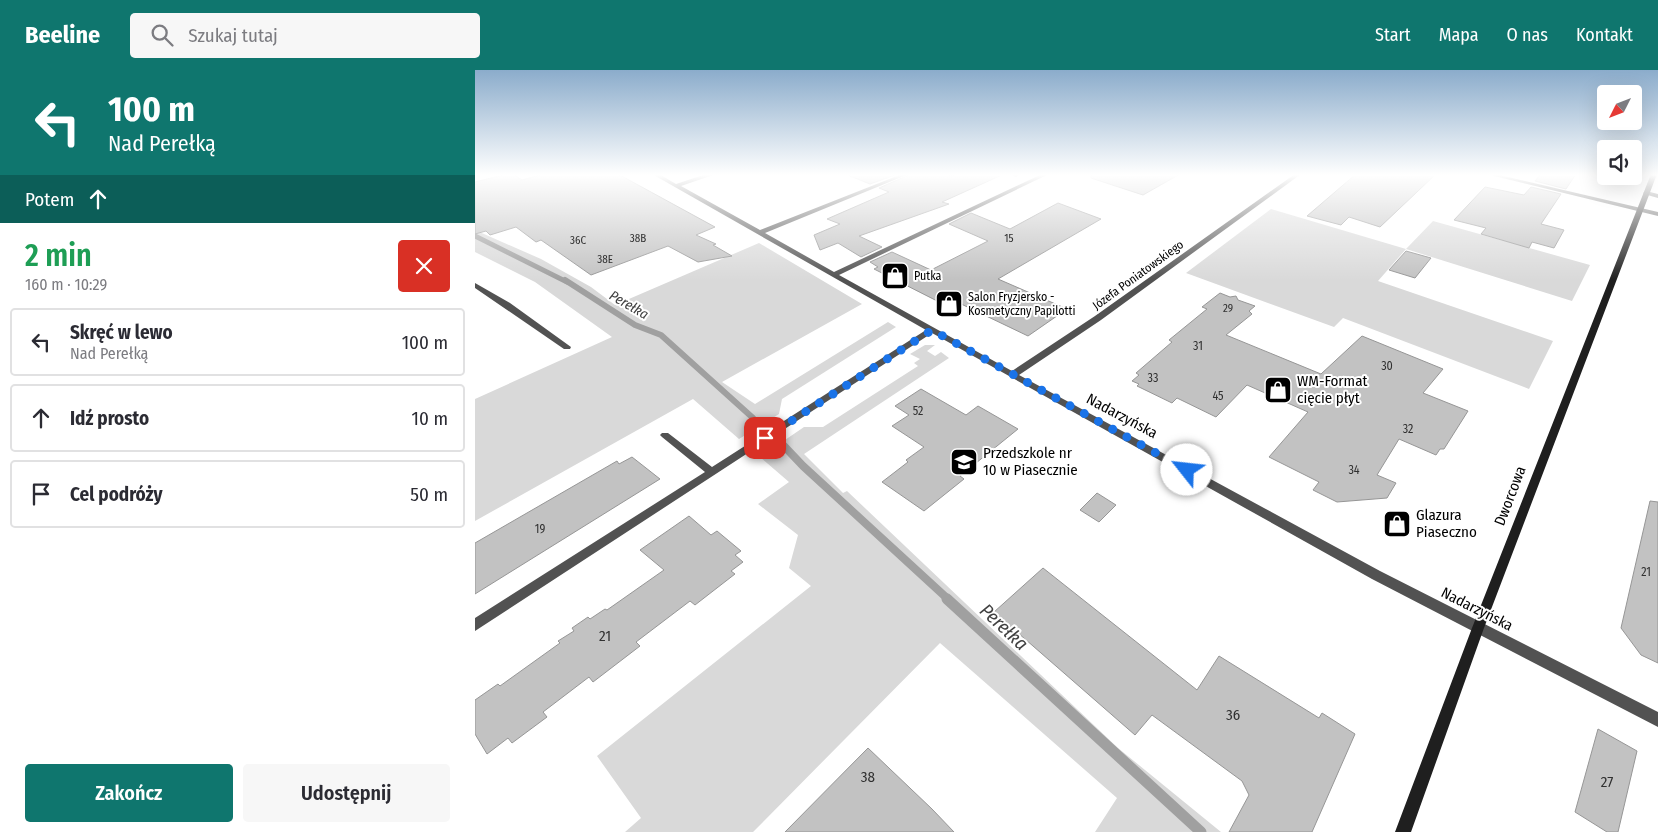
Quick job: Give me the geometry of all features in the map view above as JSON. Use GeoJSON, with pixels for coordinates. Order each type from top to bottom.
{"type":"FeatureCollection","features":[{"type":"Feature","properties":{"kind":"street","name":"Nadarzyńska"},"geometry":{"type":"LineString","coordinates":[[717,210],[1376,575],[1658,720]]}},
{"type":"Feature","properties":{"kind":"street"},"geometry":{"type":"LineString","coordinates":[[759,233],[817,210]]}},
{"type":"Feature","properties":{"kind":"street"},"geometry":{"type":"LineString","coordinates":[[833,275],[970,210]]}},
{"type":"Feature","properties":{"kind":"street","name":"Józefa Poniatowskiego"},"geometry":{"type":"LineString","coordinates":[[1013,375],[1106,313],[1249,210]]}},
{"type":"Feature","properties":{"kind":"street","name":"Dworcowa"},"geometry":{"type":"LineString","coordinates":[[1403,832],[1640,210]]}},
{"type":"Feature","properties":{"kind":"street"},"geometry":{"type":"LineString","coordinates":[[1642,210],[1658,214]]}},
{"type":"Feature","properties":{"kind":"street"},"geometry":{"type":"LineString","coordinates":[[477,289],[567,347]]}},
{"type":"Feature","properties":{"kind":"street"},"geometry":{"type":"LineString","coordinates":[[475,625],[932,330]]}},
{"type":"Feature","properties":{"kind":"street"},"geometry":{"type":"LineString","coordinates":[[665,435],[713,472]]}},
{"type":"Feature","properties":{"kind":"shaded area"},"geometry":{"type":"Polygon","coordinates":[[[1270,210],[1273,210],[1406,249],[1378,281],[1553,341],[1529,389],[1343,318],[1334,327],[1186,273],[1270,210]]]}},
{"type":"Feature","properties":{"kind":"shaded area"},"geometry":{"type":"Polygon","coordinates":[[[1433,221],[1590,265],[1572,301],[1406,249],[1433,221]]]}},
{"type":"Feature","properties":{"kind":"shaded area"},"geometry":{"type":"Polygon","coordinates":[[[475,230],[541,259],[591,287],[615,305],[759,243],[862,304],[722,382],[755,404],[888,322],[896,327],[782,399],[779,414],[739,439],[693,399],[475,521],[475,399],[612,337],[535,282],[475,252],[475,230]]]}},
{"type":"Feature","properties":{"kind":"shaded area"},"geometry":{"type":"Polygon","coordinates":[[[925,345],[935,345],[927,351],[935,356],[941,352],[949,358],[804,454],[843,493],[847,491],[1118,748],[1221,832],[1095,832],[1117,798],[940,643],[753,832],[625,832],[641,818],[597,756],[811,586],[789,568],[798,535],[758,504],[789,482],[760,457],[804,427],[823,427],[918,366],[914,363],[920,359],[910,354],[925,345]]]}},
{"type":"Feature","properties":{"kind":"building"},"geometry":{"type":"Polygon","coordinates":[[[475,210],[683,210],[715,227],[696,235],[716,244],[713,245],[732,256],[698,262],[668,246],[591,275],[541,240],[536,242],[516,227],[490,235],[486,231],[475,234],[475,210]]]}},
{"type":"Feature","properties":{"kind":"building"},"geometry":{"type":"Polygon","coordinates":[[[849,210],[933,210],[859,236],[882,247],[861,257],[838,243],[820,250],[814,235],[840,224],[827,219],[849,210]]]}},
{"type":"Feature","properties":{"kind":"building"},"geometry":{"type":"Polygon","coordinates":[[[1046,210],[1076,210],[1101,219],[998,279],[1067,309],[1028,336],[957,302],[949,307],[874,269],[878,267],[870,262],[892,252],[931,270],[988,241],[949,224],[971,213],[1010,229],[1046,210]]]}},
{"type":"Feature","properties":{"kind":"building"},"geometry":{"type":"Polygon","coordinates":[[[1315,210],[1398,210],[1380,227],[1349,217],[1341,225],[1307,216],[1315,210]]]}},
{"type":"Feature","properties":{"kind":"building"},"geometry":{"type":"Polygon","coordinates":[[[1464,210],[1551,210],[1541,224],[1564,230],[1554,248],[1532,242],[1529,248],[1481,234],[1486,228],[1454,220],[1464,210]]]}},
{"type":"Feature","properties":{"kind":"building"},"geometry":{"type":"Polygon","coordinates":[[[1406,251],[1431,258],[1415,278],[1389,270],[1406,251]]]}},
{"type":"Feature","properties":{"kind":"building"},"geometry":{"type":"Polygon","coordinates":[[[1220,293],[1230,297],[1236,296],[1238,300],[1255,306],[1249,311],[1252,314],[1226,335],[1321,374],[1362,336],[1443,369],[1423,393],[1468,411],[1444,449],[1440,449],[1436,455],[1399,439],[1377,475],[1396,483],[1387,498],[1337,502],[1313,490],[1319,482],[1269,457],[1308,412],[1247,385],[1216,417],[1177,398],[1172,403],[1137,386],[1139,384],[1132,381],[1139,375],[1136,373],[1172,342],[1169,340],[1207,309],[1202,307],[1220,293]]]}},
{"type":"Feature","properties":{"kind":"building"},"geometry":{"type":"Polygon","coordinates":[[[921,389],[966,415],[978,406],[1018,429],[960,476],[964,479],[924,511],[882,482],[908,462],[906,460],[924,447],[892,426],[909,415],[895,406],[921,389]]]}},
{"type":"Feature","properties":{"kind":"building"},"geometry":{"type":"Polygon","coordinates":[[[632,457],[660,479],[475,594],[475,543],[617,461],[619,464],[632,457]]]}},
{"type":"Feature","properties":{"kind":"building"},"geometry":{"type":"Polygon","coordinates":[[[1097,493],[1116,505],[1099,522],[1080,510],[1097,493]]]}},
{"type":"Feature","properties":{"kind":"building"},"geometry":{"type":"Polygon","coordinates":[[[1650,501],[1658,502],[1658,663],[1641,655],[1621,628],[1650,501]]]}},
{"type":"Feature","properties":{"kind":"building"},"geometry":{"type":"Polygon","coordinates":[[[689,516],[711,535],[717,531],[741,551],[735,555],[743,562],[731,571],[735,574],[695,605],[690,601],[636,642],[640,646],[593,682],[589,677],[543,712],[547,717],[512,743],[508,738],[487,754],[475,734],[475,700],[498,684],[500,686],[560,643],[558,641],[574,631],[572,628],[588,617],[590,619],[605,609],[607,610],[664,570],[640,550],[689,516]]]}},
{"type":"Feature","properties":{"kind":"building"},"geometry":{"type":"Polygon","coordinates":[[[1043,568],[1197,690],[1219,656],[1319,718],[1322,713],[1355,734],[1312,832],[1229,832],[1249,795],[1242,781],[1152,715],[1135,735],[994,612],[1043,568]]]}},
{"type":"Feature","properties":{"kind":"building"},"geometry":{"type":"Polygon","coordinates":[[[1598,729],[1637,751],[1618,832],[1607,832],[1575,812],[1598,729]]]}},
{"type":"Feature","properties":{"kind":"building"},"geometry":{"type":"Polygon","coordinates":[[[868,748],[932,809],[954,832],[785,832],[868,748]]]}},
{"type":"Feature","properties":{"kind":"waterway","name":"Perełka"},"geometry":{"type":"LineString","coordinates":[[475,236],[567,282]]}},
{"type":"Feature","properties":{"kind":"waterway","name":"Perełka"},"geometry":{"type":"LineString","coordinates":[[565,280],[635,325],[661,335],[753,418]]}},
{"type":"Feature","properties":{"kind":"waterway","name":"Perełka"},"geometry":{"type":"LineString","coordinates":[[784,446],[803,466],[949,600]]}},
{"type":"Feature","properties":{"kind":"waterway","name":"Perełka"},"geometry":{"type":"LineString","coordinates":[[947,599],[1201,832]]}},
{"type":"Feature","properties":{"kind":"place","name":"Putka"},"geometry":{"type":"Point","coordinates":[895,276]}},
{"type":"Feature","properties":{"kind":"place","name":"Salon Fryzjersko - Kosmetyczny Papilotti"},"geometry":{"type":"Point","coordinates":[949,304]}},
{"type":"Feature","properties":{"kind":"place","name":"WM-Format cięcie płyt"},"geometry":{"type":"Point","coordinates":[1278,390]}},
{"type":"Feature","properties":{"kind":"place","name":"Przedszkole nr 10 w Piasecznie"},"geometry":{"type":"Point","coordinates":[964,462]}},
{"type":"Feature","properties":{"kind":"place","name":"Glazura Piaseczno"},"geometry":{"type":"Point","coordinates":[1397,524]}},
{"type":"Feature","properties":{"kind":"route"},"geometry":{"type":"LineString","coordinates":[[765,438],[932,330],[1060,402],[1187,470]]}}]}
